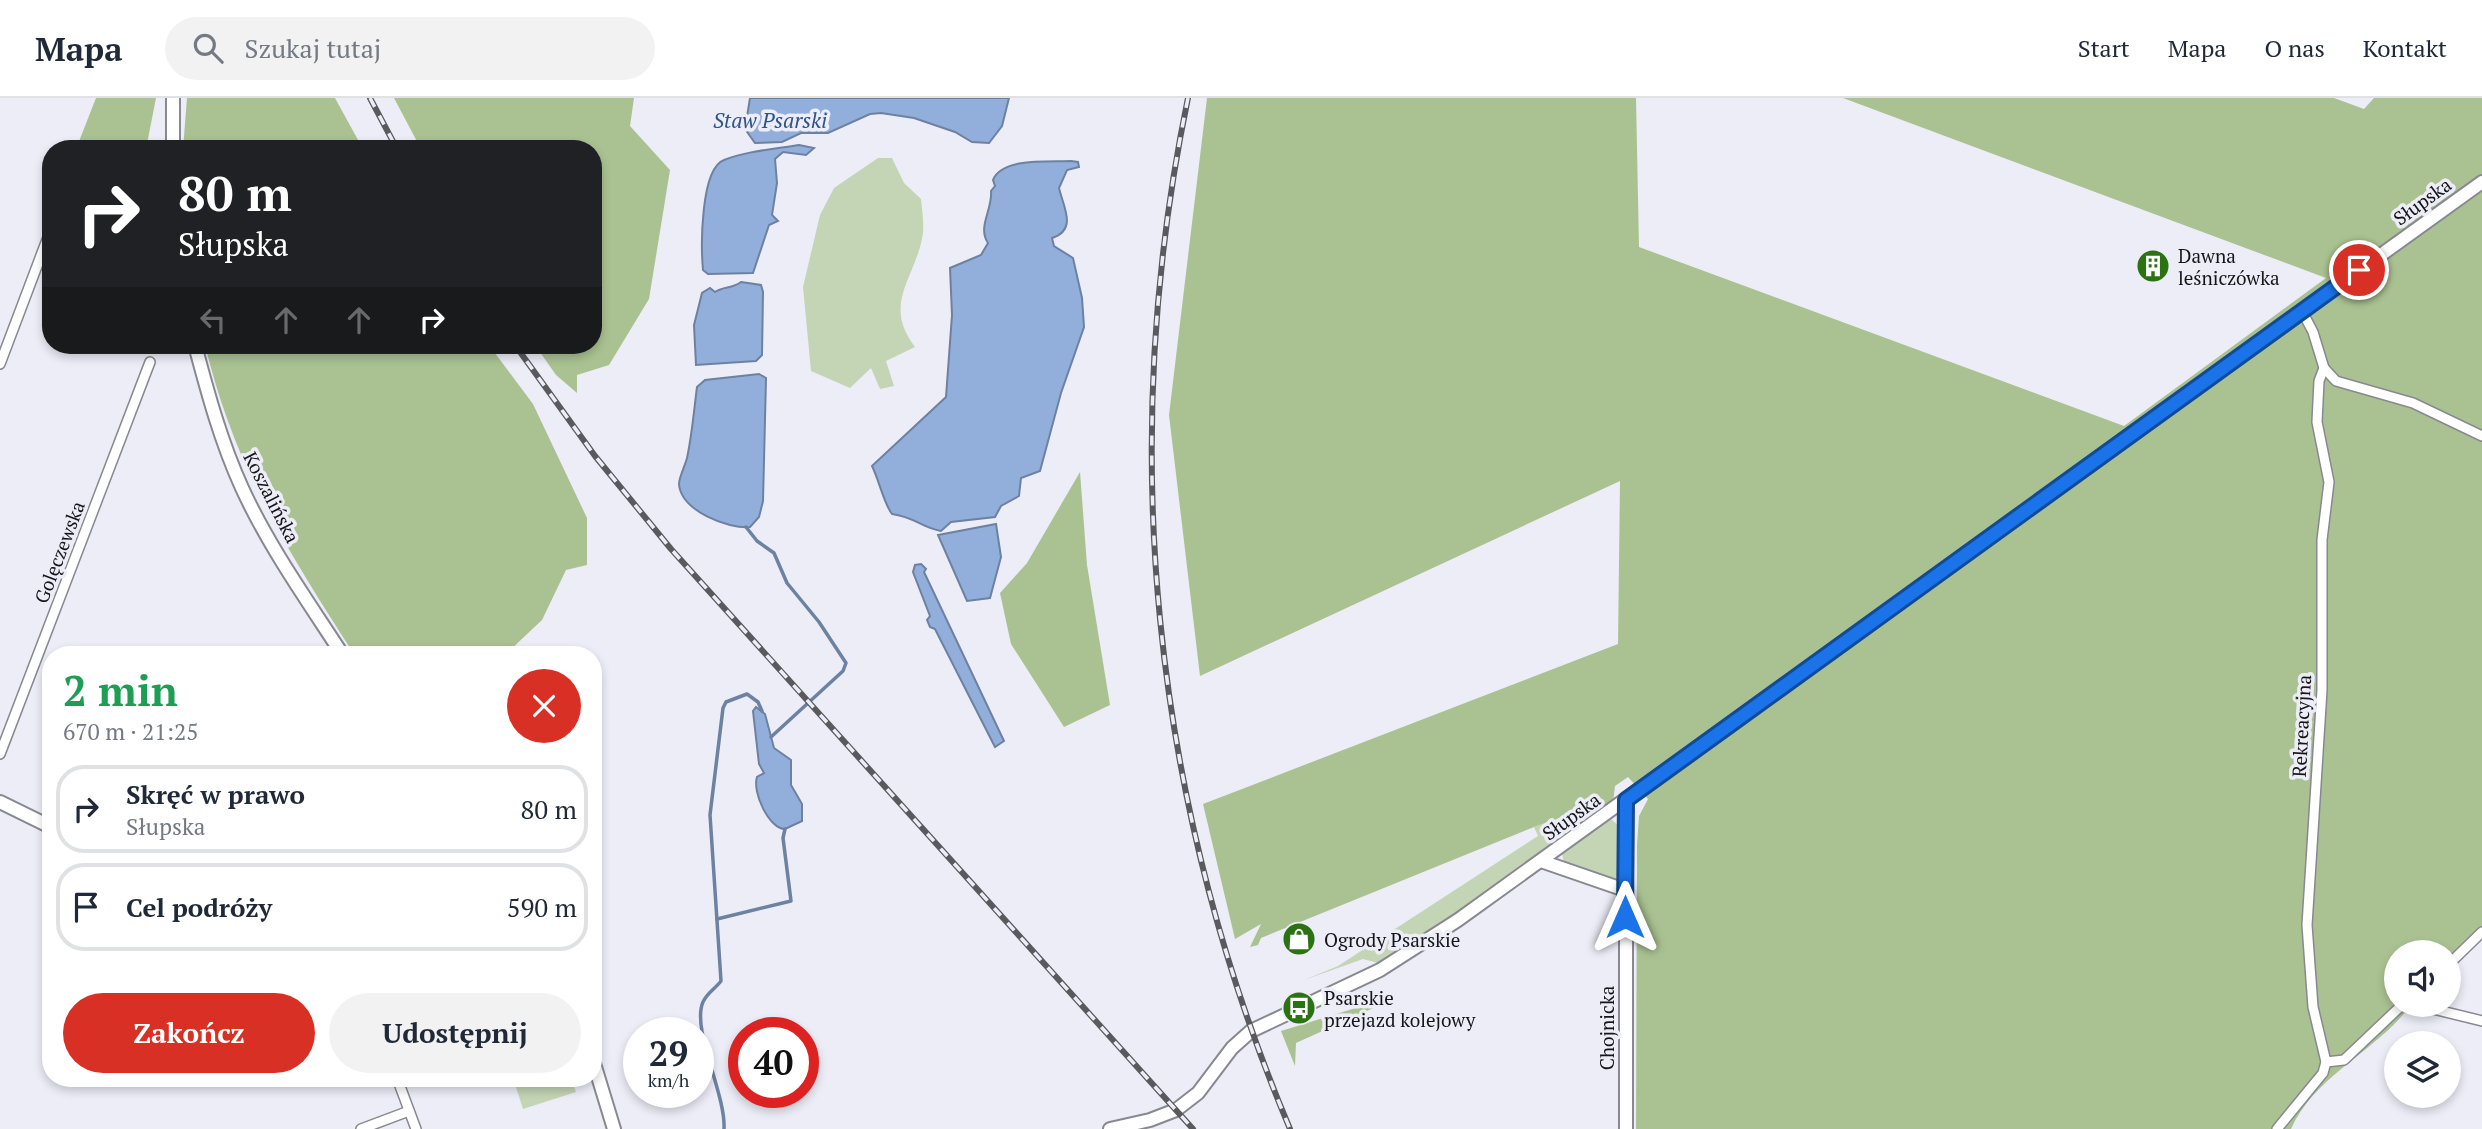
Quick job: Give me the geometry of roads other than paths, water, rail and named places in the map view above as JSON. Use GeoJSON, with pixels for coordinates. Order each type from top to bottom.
{"type":"FeatureCollection","features":[{"type":"Feature","properties":{"kind":"street"},"geometry":{"type":"LineString","coordinates":[[173,98],[173,140]]}},
{"type":"Feature","properties":{"kind":"street","name":"Słupska"},"geometry":{"type":"LineString","coordinates":[[1110,1129],[1150,1120],[1180,1108],[1198,1093],[1245,1035],[1269,1020],[1380,970],[1447,928],[2482,182]]}},
{"type":"Feature","properties":{"kind":"street"},"geometry":{"type":"LineString","coordinates":[[0,364],[42,253]]}},
{"type":"Feature","properties":{"kind":"street","name":"Rekreacyjna"},"geometry":{"type":"LineString","coordinates":[[2302,311],[2313,332],[2323,368],[2319,381],[2317,422],[2329,482],[2322,540],[2322,687],[2308,883],[2307,952],[2313,1007],[2326,1062]]}},
{"type":"Feature","properties":{"kind":"street","name":"Koszalińska"},"geometry":{"type":"LineString","coordinates":[[197,354],[216,421],[243,489],[281,558],[337,646]]}},
{"type":"Feature","properties":{"kind":"street","name":"Golęczewska"},"geometry":{"type":"LineString","coordinates":[[0,754],[150,362]]}},
{"type":"Feature","properties":{"kind":"street"},"geometry":{"type":"LineString","coordinates":[[2323,368],[2336,382],[2413,403],[2482,436]]}},
{"type":"Feature","properties":{"kind":"street","name":"Chojnicka"},"geometry":{"type":"LineString","coordinates":[[1626,800],[1626,1129]]}},
{"type":"Feature","properties":{"kind":"street"},"geometry":{"type":"LineString","coordinates":[[0,802],[42,823]]}},
{"type":"Feature","properties":{"kind":"street"},"geometry":{"type":"LineString","coordinates":[[1541,861],[1625,890]]}},
{"type":"Feature","properties":{"kind":"street"},"geometry":{"type":"LineString","coordinates":[[2461,952],[2482,932]]}},
{"type":"Feature","properties":{"kind":"street"},"geometry":{"type":"LineString","coordinates":[[2461,1014],[2480,1018]]}},
{"type":"Feature","properties":{"kind":"street"},"geometry":{"type":"LineString","coordinates":[[2277,1129],[2323,1073],[2326,1062],[2344,1060],[2389,1017]]}},
{"type":"Feature","properties":{"kind":"street"},"geometry":{"type":"LineString","coordinates":[[400,1087],[416,1129]]}},
{"type":"Feature","properties":{"kind":"street"},"geometry":{"type":"LineString","coordinates":[[601,1087],[614,1129]]}},
{"type":"Feature","properties":{"kind":"street"},"geometry":{"type":"LineString","coordinates":[[361,1129],[409,1111]]}},
{"type":"Feature","properties":{"kind":"water","name":"Staw Psarski"},"geometry":{"type":"Polygon","coordinates":[[[750,98],[1009,98],[1002,126],[989,143],[972,142],[955,132],[914,118],[881,113],[870,114],[828,133],[801,133],[782,142],[755,143],[745,129],[750,98]]]}},
{"type":"Feature","properties":{"kind":"water"},"geometry":{"type":"Polygon","coordinates":[[[799,145],[814,148],[806,155],[783,152],[775,159],[777,183],[772,215],[778,221],[769,225],[753,273],[708,274],[703,270],[704,210],[710,178],[716,166],[742,154],[799,145]]]}},
{"type":"Feature","properties":{"kind":"water"},"geometry":{"type":"Polygon","coordinates":[[[1078,162],[1079,167],[1067,170],[1059,188],[1067,223],[1060,234],[1052,238],[1054,246],[1073,258],[1082,298],[1084,327],[1061,393],[1040,471],[1021,478],[1019,496],[1001,506],[995,517],[951,522],[941,531],[892,514],[872,466],[946,397],[952,315],[950,268],[981,255],[988,243],[984,231],[991,191],[995,186],[993,180],[1006,167],[1016,164],[1078,162]]]}},
{"type":"Feature","properties":{"kind":"water"},"geometry":{"type":"Polygon","coordinates":[[[741,282],[761,285],[762,355],[756,361],[696,365],[694,325],[702,293],[710,288],[715,292],[741,282]]]}},
{"type":"Feature","properties":{"kind":"water"},"geometry":{"type":"Polygon","coordinates":[[[759,374],[766,378],[763,501],[759,517],[750,527],[741,527],[718,521],[697,510],[682,494],[679,481],[689,449],[697,387],[705,380],[759,374]]]}},
{"type":"Feature","properties":{"kind":"water"},"geometry":{"type":"Polygon","coordinates":[[[996,524],[1001,557],[990,598],[967,601],[938,535],[996,524]]]}},
{"type":"Feature","properties":{"kind":"water"},"geometry":{"type":"Polygon","coordinates":[[[921,564],[926,569],[924,572],[1004,741],[995,747],[935,629],[930,627],[927,620],[930,616],[913,572],[915,565],[921,564]]]}},
{"type":"Feature","properties":{"kind":"water"},"geometry":{"type":"Polygon","coordinates":[[[756,707],[765,714],[774,748],[791,760],[791,785],[802,804],[802,821],[785,829],[773,823],[759,800],[757,777],[764,773],[759,764],[753,711],[756,707]]]}},
{"type":"Feature","properties":{"kind":"waterway"},"geometry":{"type":"LineString","coordinates":[[746,527],[757,541],[774,553],[787,583],[819,622],[846,663],[843,671],[771,737]]}},
{"type":"Feature","properties":{"kind":"waterway"},"geometry":{"type":"LineString","coordinates":[[724,1129],[720,1098],[705,1045],[701,1014],[703,1002],[721,981],[710,815],[723,708],[726,702],[747,694],[758,702],[762,711]]}},
{"type":"Feature","properties":{"kind":"waterway"},"geometry":{"type":"LineString","coordinates":[[717,919],[791,901],[783,838],[785,829]]}},
{"type":"Feature","properties":{"kind":"railway"},"geometry":{"type":"LineString","coordinates":[[370,98],[392,140]]}},
{"type":"Feature","properties":{"kind":"railway"},"geometry":{"type":"LineString","coordinates":[[1188,98],[1166,229],[1154,360],[1152,491],[1160,621],[1178,751],[1206,879],[1243,1005],[1290,1129]]}},
{"type":"Feature","properties":{"kind":"railway"},"geometry":{"type":"LineString","coordinates":[[521,354],[595,456],[671,549],[1193,1129]]}},
{"type":"Feature","properties":{"kind":"place","name":"Dawna leśniczówka"},"geometry":{"type":"Point","coordinates":[2153,266]}},
{"type":"Feature","properties":{"kind":"place","name":"Ogrody Psarskie"},"geometry":{"type":"Point","coordinates":[1299,939]}},
{"type":"Feature","properties":{"kind":"place","name":"Psarskie przejazd kolejowy"},"geometry":{"type":"Point","coordinates":[1299,1008]}}]}
